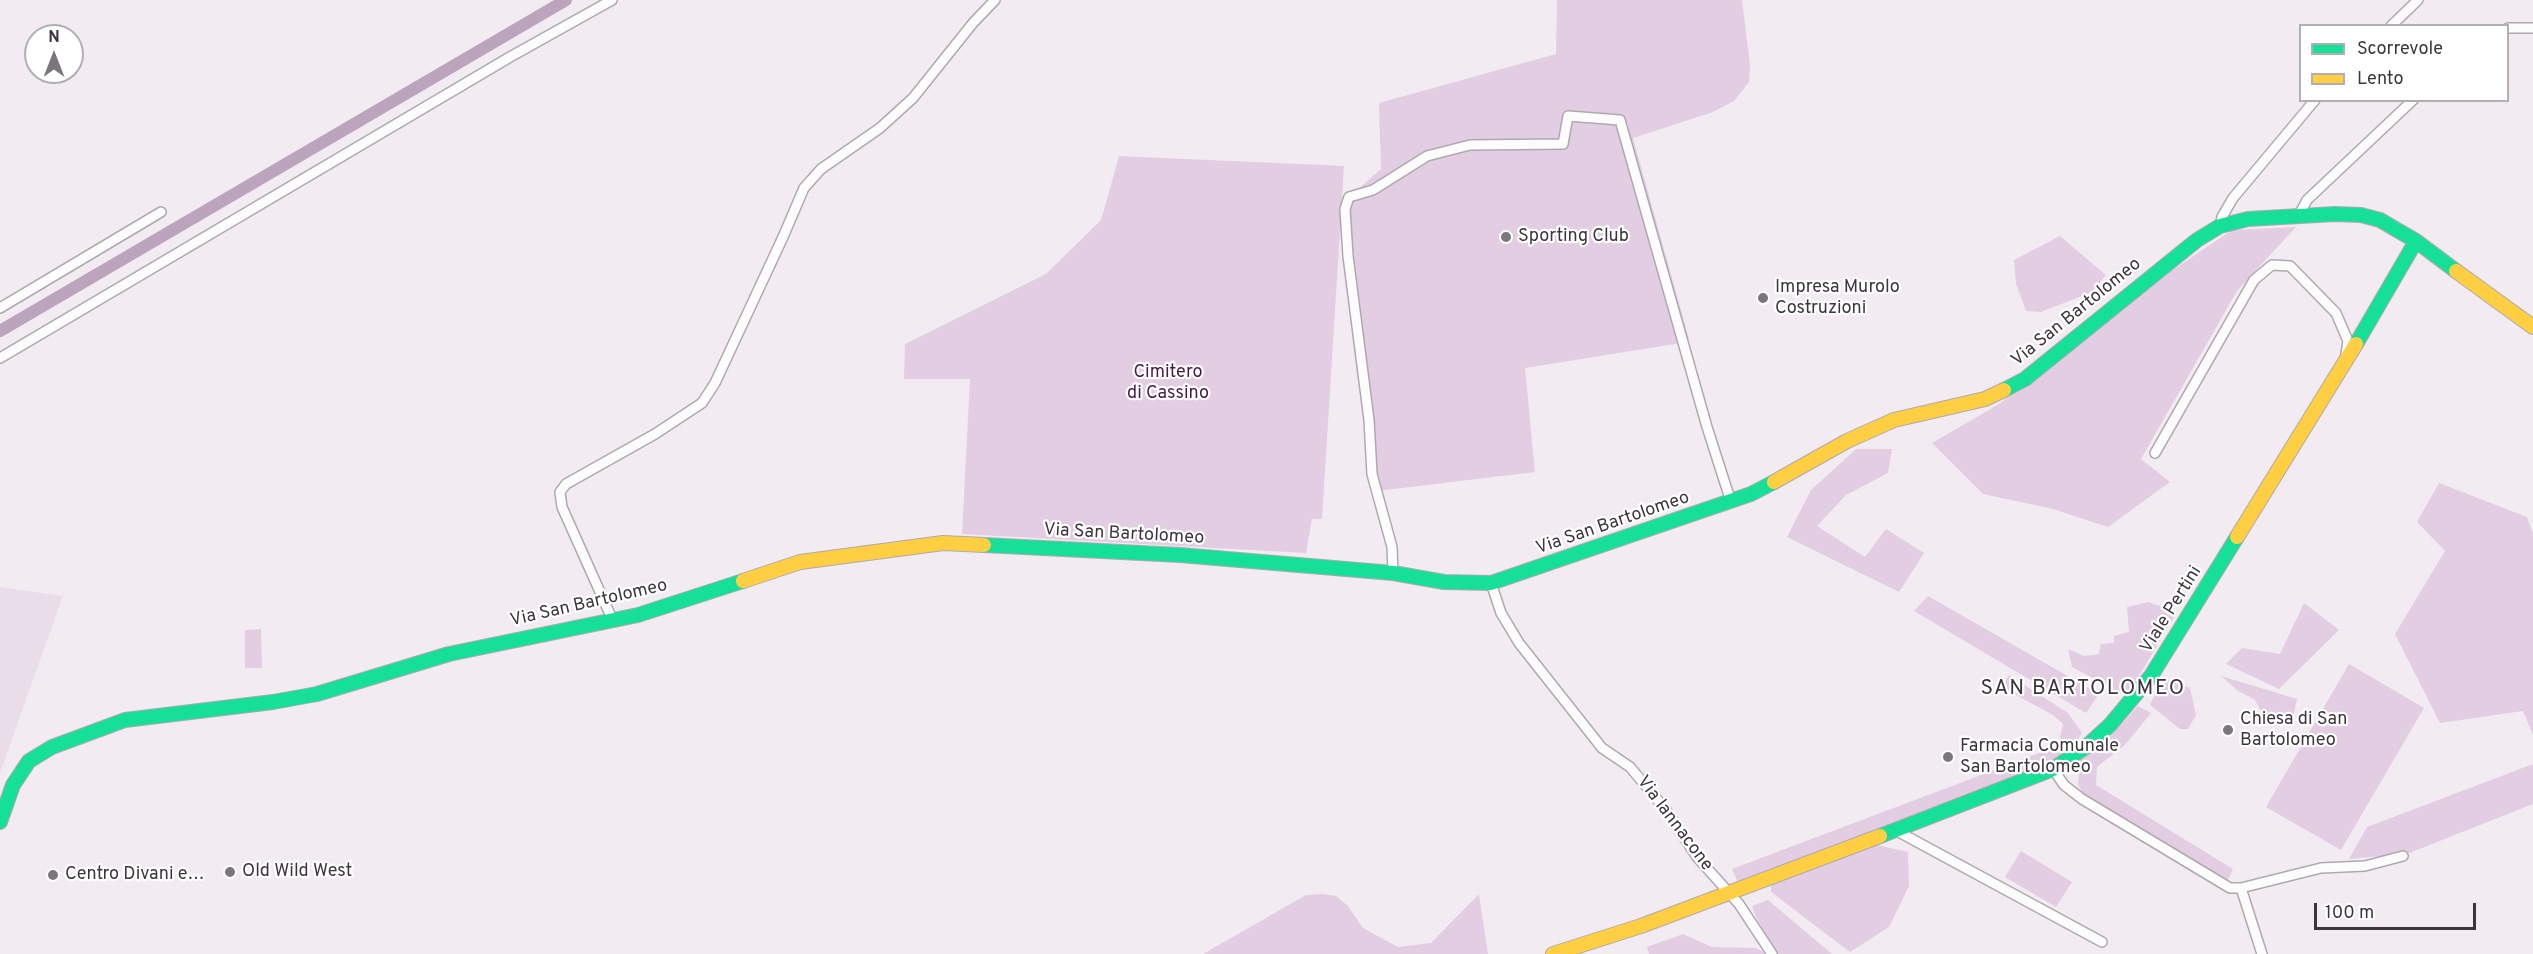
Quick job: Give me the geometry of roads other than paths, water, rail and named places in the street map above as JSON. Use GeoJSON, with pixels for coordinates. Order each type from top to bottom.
{"type":"FeatureCollection","features":[{"type":"Feature","properties":{"kind":"street"},"geometry":{"type":"LineString","coordinates":[[0,358],[510,57],[612,0]]}},
{"type":"Feature","properties":{"kind":"street"},"geometry":{"type":"LineString","coordinates":[[613,621],[562,507],[560,492],[566,484],[655,434],[702,403],[715,383],[804,188],[821,169],[880,128],[913,98],[973,23],[995,0]]}},
{"type":"Feature","properties":{"kind":"street"},"geometry":{"type":"LineString","coordinates":[[2393,24],[2418,0]]}},
{"type":"Feature","properties":{"kind":"street"},"geometry":{"type":"LineString","coordinates":[[2509,28],[2533,28]]}},
{"type":"Feature","properties":{"kind":"street"},"geometry":{"type":"LineString","coordinates":[[2220,226],[2233,198],[2313,102]]}},
{"type":"Feature","properties":{"kind":"street"},"geometry":{"type":"LineString","coordinates":[[2298,215],[2307,200],[2411,102]]}},
{"type":"Feature","properties":{"kind":"street"},"geometry":{"type":"LineString","coordinates":[[1393,573],[1392,547],[1372,474],[1369,420],[1348,256],[1345,209],[1349,196],[1373,190],[1427,156],[1470,145],[1563,144],[1568,116],[1620,120],[1707,427],[1731,502]]}},
{"type":"Feature","properties":{"kind":"street"},"geometry":{"type":"LineString","coordinates":[[0,308],[161,212]]}},
{"type":"Feature","properties":{"kind":"street","name":"Via San Bartolomeo"},"geometry":{"type":"LineString","coordinates":[[0,822],[13,785],[29,761],[52,747],[125,720],[273,702],[317,694],[449,654],[638,615],[800,562],[943,543],[1180,555],[1393,573],[1444,582],[1491,582],[1547,566],[1751,494],[1848,441],[1894,420],[1985,399],[2025,379],[2197,240],[2220,226],[2248,219],[2298,215],[2361,215],[2380,220],[2416,241],[2533,327]]}},
{"type":"Feature","properties":{"kind":"street","name":"Viale Pertini"},"geometry":{"type":"LineString","coordinates":[[1553,954],[1631,929],[1897,831],[2053,769],[2075,756],[2110,725],[2151,676],[2345,363],[2416,241]]}},
{"type":"Feature","properties":{"kind":"street"},"geometry":{"type":"LineString","coordinates":[[2155,453],[2254,280],[2272,265],[2290,266],[2336,313],[2348,341],[2345,363]]}},
{"type":"Feature","properties":{"kind":"street","name":"Via Iannacone"},"geometry":{"type":"LineString","coordinates":[[1491,582],[1501,613],[1519,643],[1602,748],[1635,772],[1666,810],[1697,857],[1728,892],[1772,954]]}},
{"type":"Feature","properties":{"kind":"street"},"geometry":{"type":"LineString","coordinates":[[2053,769],[2064,785],[2082,799],[2230,888],[2241,888],[2321,868],[2365,866],[2403,856]]}},
{"type":"Feature","properties":{"kind":"street"},"geometry":{"type":"LineString","coordinates":[[1897,831],[2102,942]]}},
{"type":"Feature","properties":{"kind":"street"},"geometry":{"type":"LineString","coordinates":[[2241,888],[2262,954]]}},
{"type":"Feature","properties":{"kind":"waterway"},"geometry":{"type":"LineString","coordinates":[[0,331],[566,0]]}},
{"type":"Feature","properties":{"kind":"place","name":"Sporting Club"},"geometry":{"type":"Point","coordinates":[1506,237]}},
{"type":"Feature","properties":{"kind":"place","name":"Impresa Murolo Costruzioni"},"geometry":{"type":"Point","coordinates":[1763,298]}},
{"type":"Feature","properties":{"kind":"place","name":"Chiesa di San Bartolomeo"},"geometry":{"type":"Point","coordinates":[2228,730]}},
{"type":"Feature","properties":{"kind":"place","name":"Farmacia Comunale San Bartolomeo"},"geometry":{"type":"Point","coordinates":[1948,757]}},
{"type":"Feature","properties":{"kind":"place","name":"Old Wild West"},"geometry":{"type":"Point","coordinates":[230,872]}},
{"type":"Feature","properties":{"kind":"place","name":"Centro Divani e…"},"geometry":{"type":"Point","coordinates":[53,875]}},
{"type":"Feature","properties":{"kind":"district","name":"SAN BARTOLOMEO"},"geometry":{"type":"Point","coordinates":[2083,690]}},
{"type":"Feature","properties":{"kind":"park label","name":"Cimitero di Cassino"},"geometry":{"type":"Point","coordinates":[1168,383]}}]}
